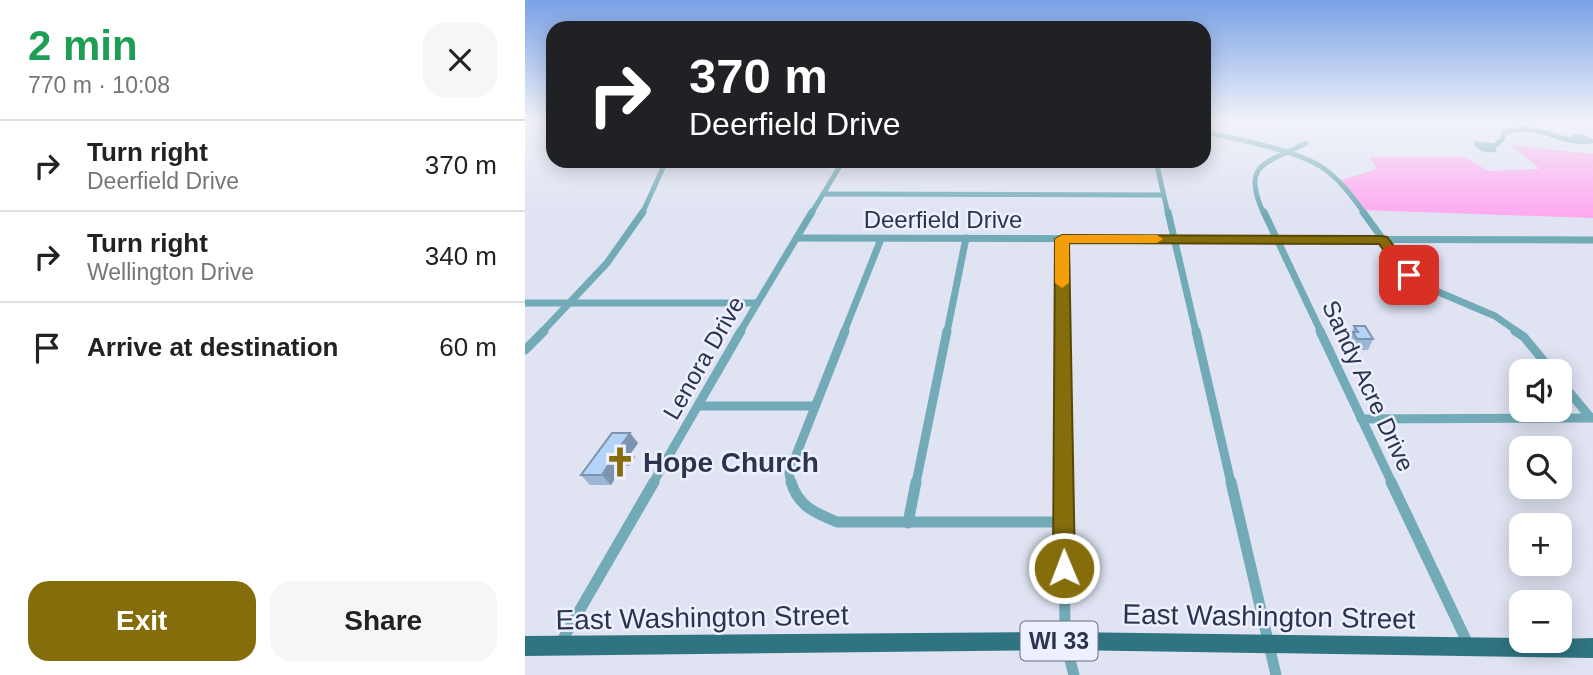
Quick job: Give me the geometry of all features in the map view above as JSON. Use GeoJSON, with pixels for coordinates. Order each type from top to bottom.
{"type":"FeatureCollection","features":[{"type":"Feature","properties":{"kind":"main road","name":"East Washington Street"},"geometry":{"type":"LineString","coordinates":[[525,646],[1065,641],[1593,648]]}},
{"type":"Feature","properties":{"kind":"street"},"geometry":{"type":"LineString","coordinates":[[1279,152],[1319,166],[1339,181],[1409,275],[1429,288],[1495,316],[1524,337],[1542,359]]}},
{"type":"Feature","properties":{"kind":"street"},"geometry":{"type":"LineString","coordinates":[[1286,154],[1291,152]]}},
{"type":"Feature","properties":{"kind":"street","name":"Sandy Acre Drive"},"geometry":{"type":"LineString","coordinates":[[1286,154],[1260,167],[1252,179],[1255,194],[1470,647]]}},
{"type":"Feature","properties":{"kind":"street"},"geometry":{"type":"LineString","coordinates":[[525,350],[625,242],[645,214],[658,188],[664,168]]}},
{"type":"Feature","properties":{"kind":"street","name":"Lenora Drive"},"geometry":{"type":"LineString","coordinates":[[558,647],[757,303],[839,168]]}},
{"type":"Feature","properties":{"kind":"street"},"geometry":{"type":"LineString","coordinates":[[1157,168],[1276,675]]}},
{"type":"Feature","properties":{"kind":"street"},"geometry":{"type":"LineString","coordinates":[[823,194],[1163,195]]}},
{"type":"Feature","properties":{"kind":"street","name":"Deerfield Drive"},"geometry":{"type":"LineString","coordinates":[[797,238],[1593,240]]}},
{"type":"Feature","properties":{"kind":"street"},"geometry":{"type":"LineString","coordinates":[[908,523],[966,238]]}},
{"type":"Feature","properties":{"kind":"street"},"geometry":{"type":"LineString","coordinates":[[881,239],[789,472],[793,494],[809,509],[837,522],[1063,522]]}},
{"type":"Feature","properties":{"kind":"street"},"geometry":{"type":"LineString","coordinates":[[1062,239],[1065,641],[1074,675]]}},
{"type":"Feature","properties":{"kind":"street"},"geometry":{"type":"LineString","coordinates":[[525,303],[757,303]]}},
{"type":"Feature","properties":{"kind":"street"},"geometry":{"type":"LineString","coordinates":[[1572,395],[1592,418]]}},
{"type":"Feature","properties":{"kind":"street"},"geometry":{"type":"LineString","coordinates":[[699,406],[815,406]]}},
{"type":"Feature","properties":{"kind":"street"},"geometry":{"type":"LineString","coordinates":[[1361,419],[1592,418]]}},
{"type":"Feature","properties":{"kind":"shaded area"},"geometry":{"type":"Polygon","coordinates":[[[1519,152],[1593,154],[1593,218],[1361,210],[1339,181],[1377,169],[1369,157],[1465,157],[1488,171],[1540,169],[1519,152]]]}},
{"type":"Feature","properties":{"kind":"building"},"geometry":{"type":"Polygon","coordinates":[[[1354,326],[1365,326],[1373,339],[1357,339],[1353,332],[1358,332],[1354,326]]]}},
{"type":"Feature","properties":{"kind":"building"},"geometry":{"type":"Polygon","coordinates":[[[612,433],[630,433],[620,447],[627,447],[621,456],[614,456],[602,475],[581,475],[612,433]]]}},
{"type":"Feature","properties":{"kind":"slow traffic"},"geometry":{"type":"LineString","coordinates":[[1062,283],[1062,239],[1157,239]]}},
{"type":"Feature","properties":{"kind":"place","name":"Hope Church"},"geometry":{"type":"Point","coordinates":[620,462]}},
{"type":"Feature","properties":{"kind":"route"},"geometry":{"type":"LineString","coordinates":[[1064,568],[1062,239],[1382,240],[1409,275]]}}]}
